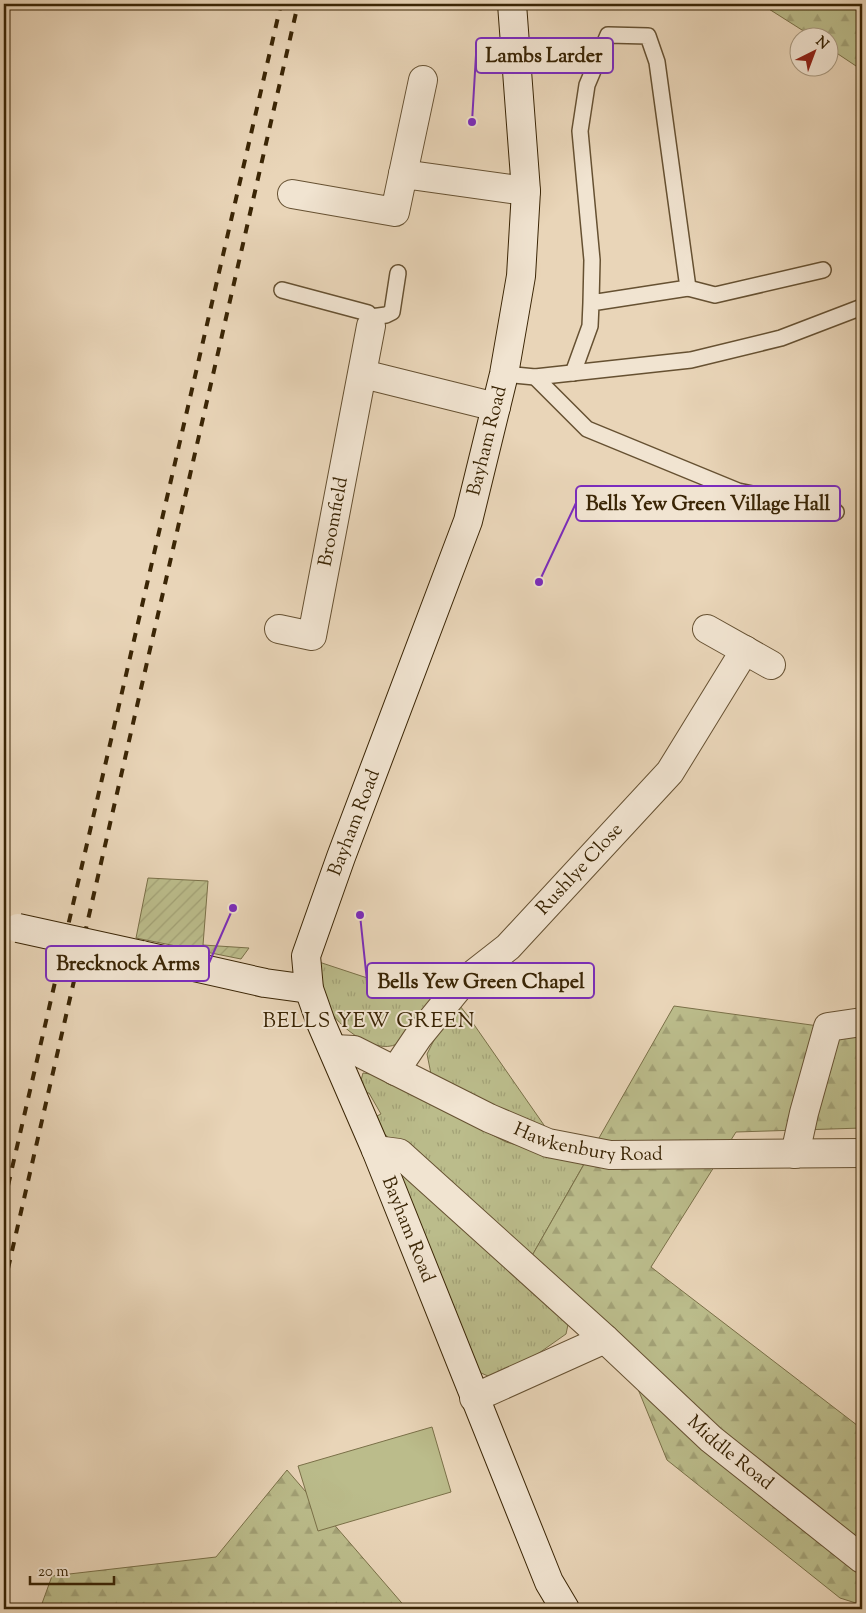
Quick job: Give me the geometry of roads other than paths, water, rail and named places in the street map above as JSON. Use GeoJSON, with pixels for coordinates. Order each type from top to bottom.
{"type":"FeatureCollection","features":[{"type":"Feature","properties":{"kind":"street","name":"Bayham Road"},"geometry":{"type":"LineString","coordinates":[[512,4],[526,191],[521,276],[504,374],[468,522],[306,956],[309,989],[321,1023],[334,1049],[376,1150],[549,1582],[565,1609]]}},
{"type":"Feature","properties":{"kind":"street"},"geometry":{"type":"LineString","coordinates":[[292,194],[395,212],[423,80]]}},
{"type":"Feature","properties":{"kind":"street"},"geometry":{"type":"LineString","coordinates":[[403,174],[526,191]]}},
{"type":"Feature","properties":{"kind":"street","name":"Broomfield"},"geometry":{"type":"LineString","coordinates":[[279,629],[312,636],[363,374],[371,322]]}},
{"type":"Feature","properties":{"kind":"street"},"geometry":{"type":"LineString","coordinates":[[363,374],[496,407]]}},
{"type":"Feature","properties":{"kind":"street"},"geometry":{"type":"LineString","coordinates":[[707,629],[771,665]]}},
{"type":"Feature","properties":{"kind":"street","name":"Rushlye Close"},"geometry":{"type":"LineString","coordinates":[[395,1071],[418,1037],[462,984],[508,947],[670,772],[745,650]]}},
{"type":"Feature","properties":{"kind":"street"},"geometry":{"type":"LineString","coordinates":[[11,928],[265,983],[309,989]]}},
{"type":"Feature","properties":{"kind":"street"},"geometry":{"type":"LineString","coordinates":[[795,1154],[804,1113],[828,1027],[862,1022]]}},
{"type":"Feature","properties":{"kind":"street","name":"Hawkenbury Road"},"geometry":{"type":"LineString","coordinates":[[334,1049],[354,1050],[489,1118],[548,1143],[610,1155],[862,1153]]}},
{"type":"Feature","properties":{"kind":"street","name":"Middle Road"},"geometry":{"type":"LineString","coordinates":[[376,1150],[399,1153],[605,1339],[711,1439],[862,1558]]}},
{"type":"Feature","properties":{"kind":"street"},"geometry":{"type":"LineString","coordinates":[[474,1398],[605,1339]]}},
{"type":"Feature","properties":{"kind":"lane"},"geometry":{"type":"LineString","coordinates":[[573,373],[590,326],[591,303],[592,260],[580,130],[587,85],[608,35],[648,36],[657,62],[688,288]]}},
{"type":"Feature","properties":{"kind":"lane"},"geometry":{"type":"LineString","coordinates":[[591,303],[688,288],[715,295],[823,270]]}},
{"type":"Feature","properties":{"kind":"lane"},"geometry":{"type":"LineString","coordinates":[[282,290],[357,309],[371,322],[392,312],[398,273]]}},
{"type":"Feature","properties":{"kind":"lane"},"geometry":{"type":"LineString","coordinates":[[504,374],[535,378],[691,360],[781,338],[862,307]]}},
{"type":"Feature","properties":{"kind":"lane"},"geometry":{"type":"LineString","coordinates":[[535,378],[587,429],[738,491],[836,512]]}},
{"type":"Feature","properties":{"kind":"railway"},"geometry":{"type":"LineString","coordinates":[[4,1203],[281,4]]}},
{"type":"Feature","properties":{"kind":"railway"},"geometry":{"type":"LineString","coordinates":[[4,1286],[298,4]]}},
{"type":"Feature","properties":{"kind":"place","name":"Lambs Larder"},"geometry":{"type":"Point","coordinates":[472,122]}},
{"type":"Feature","properties":{"kind":"place","name":"Bells Yew Green Village Hall"},"geometry":{"type":"Point","coordinates":[539,582]}},
{"type":"Feature","properties":{"kind":"place","name":"Brecknock Arms"},"geometry":{"type":"Point","coordinates":[233,908]}},
{"type":"Feature","properties":{"kind":"place","name":"Bells Yew Green Chapel"},"geometry":{"type":"Point","coordinates":[360,915]}},
{"type":"Feature","properties":{"kind":"district","name":"BELLS YEW GREEN"},"geometry":{"type":"Point","coordinates":[369,1022]}}]}
